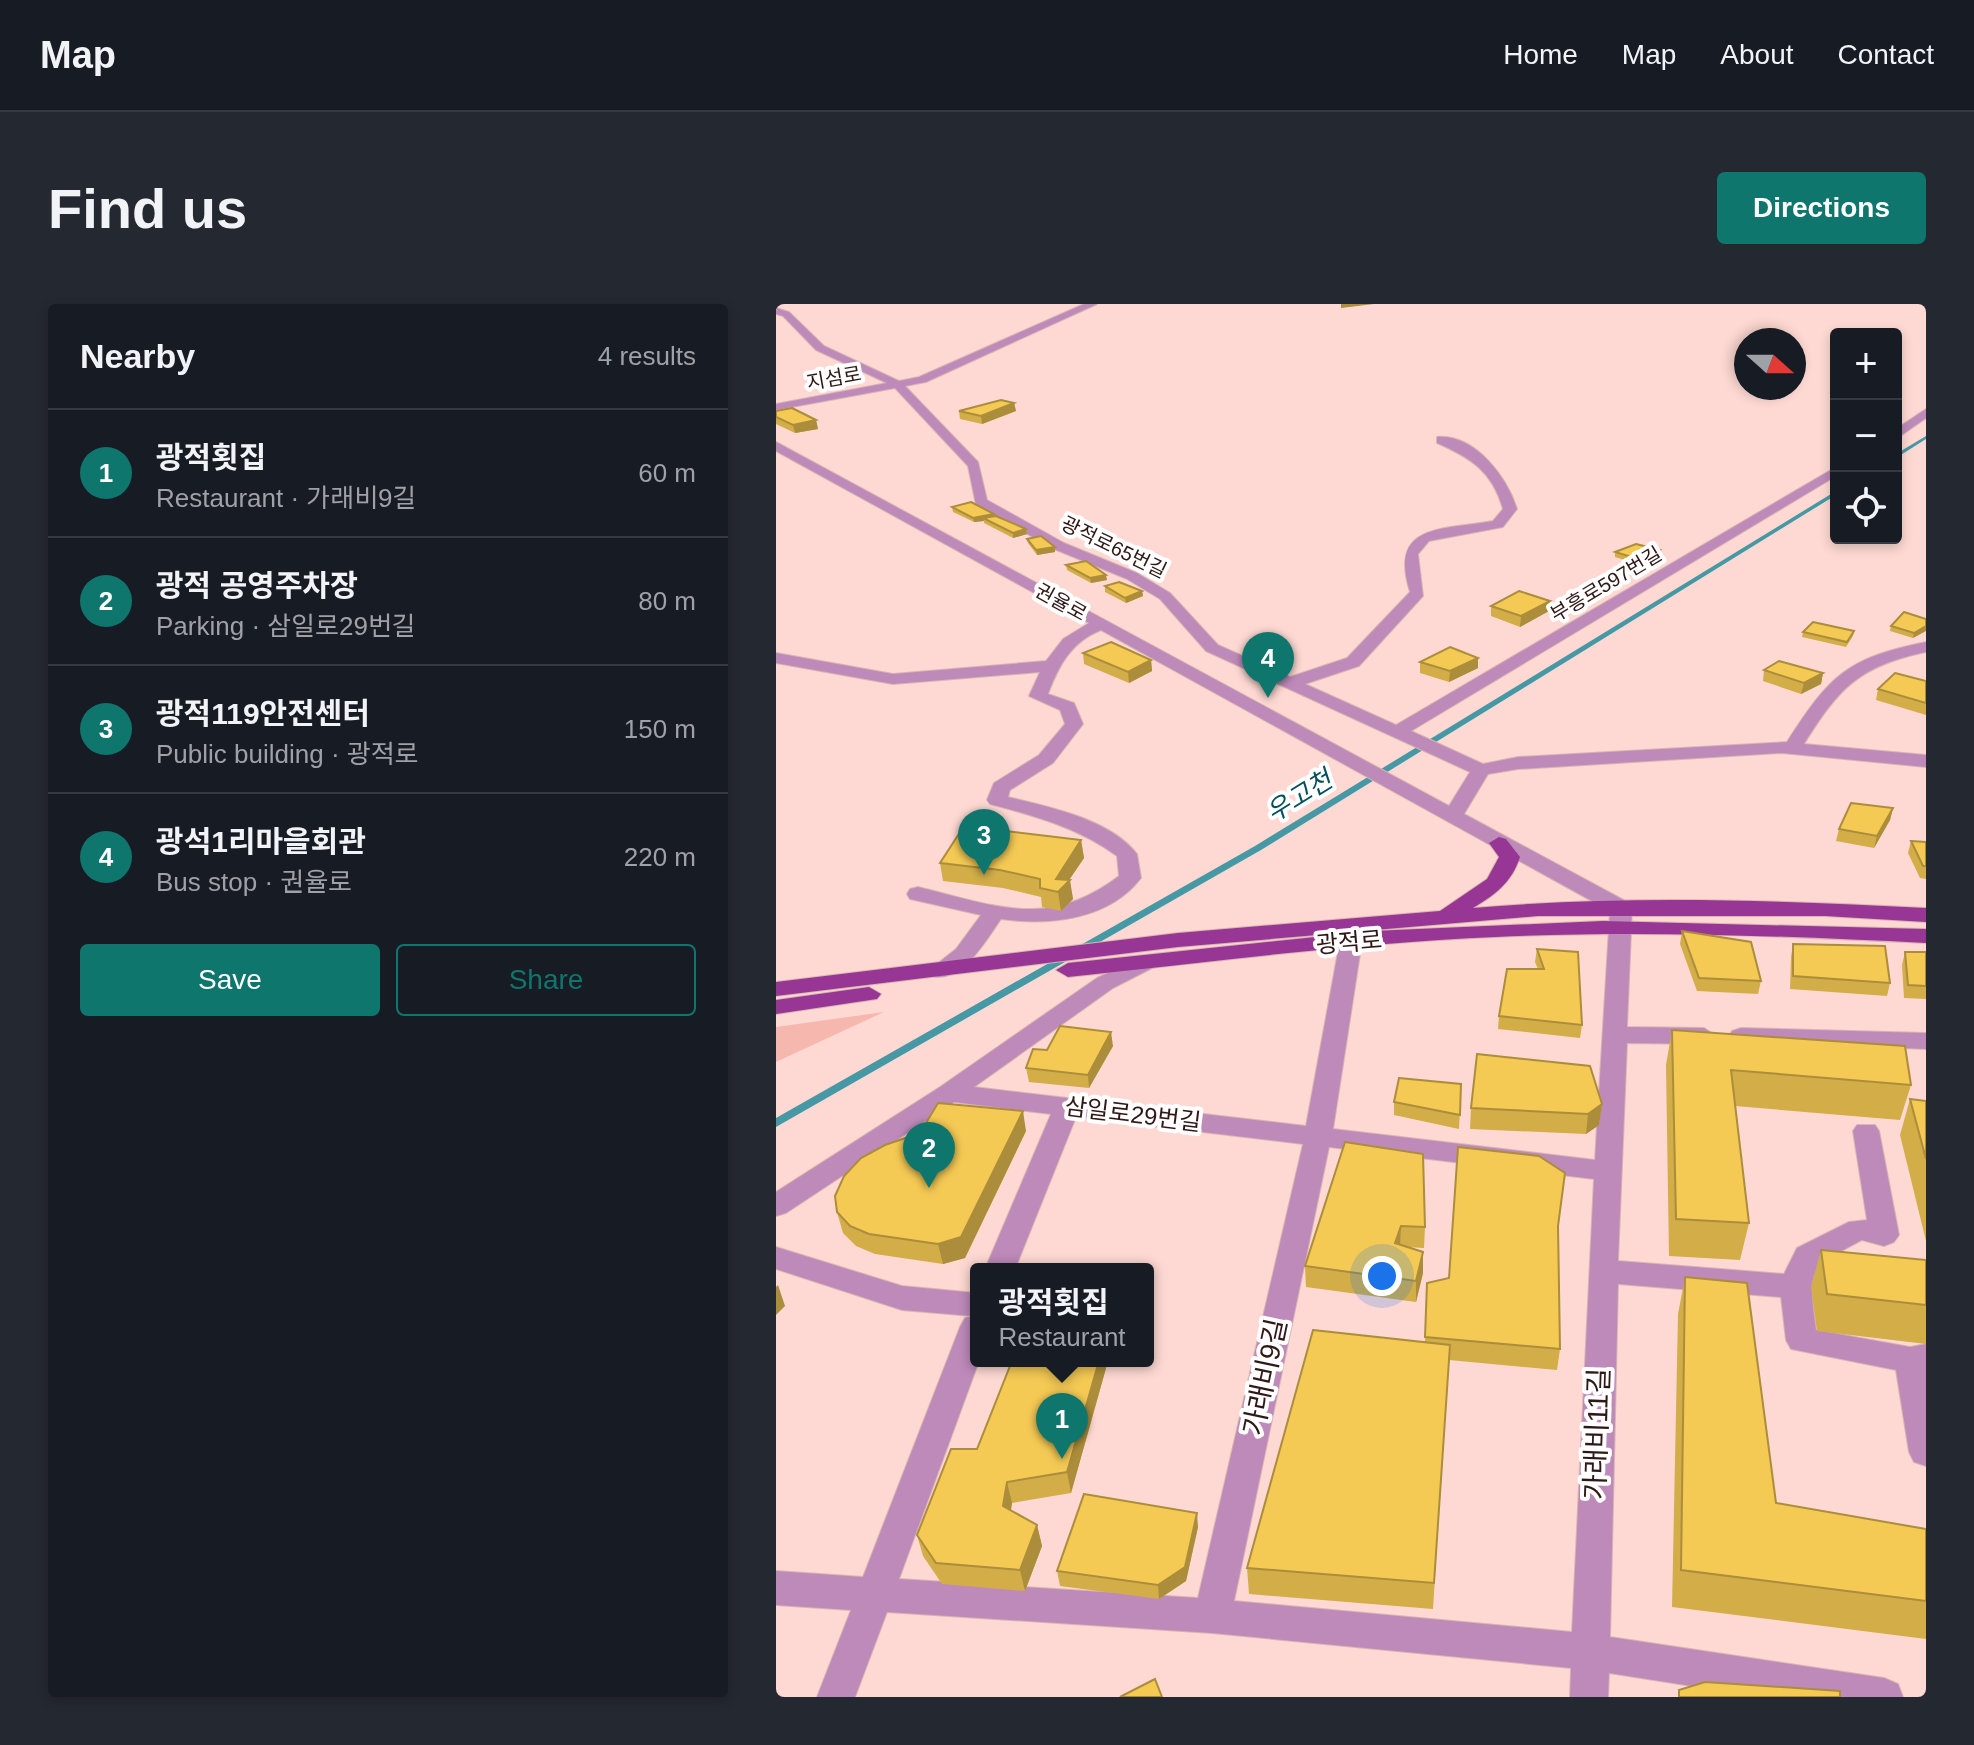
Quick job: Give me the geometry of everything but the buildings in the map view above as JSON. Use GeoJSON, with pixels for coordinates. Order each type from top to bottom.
{"type":"FeatureCollection","features":[{"type":"Feature","properties":{"kind":"main road"},"geometry":{"type":"LineString","coordinates":[[1413,918],[1450,912],[1488,889],[1506,872],[1510,857],[1499,843]]}},
{"type":"Feature","properties":{"kind":"main road","name":"광적로"},"geometry":{"type":"LineString","coordinates":[[776,989],[940,971],[987,972],[1115,965],[1144,953],[1413,918],[1538,909],[1621,918],[1926,936]]}},
{"type":"Feature","properties":{"kind":"main road","name":"광적로"},"geometry":{"type":"LineString","coordinates":[[1144,953],[1554,928],[1621,918],[1825,909],[1926,915]]}},
{"type":"Feature","properties":{"kind":"main road"},"geometry":{"type":"LineString","coordinates":[[987,972],[1144,953]]}},
{"type":"Feature","properties":{"kind":"main road","name":"광적로"},"geometry":{"type":"LineString","coordinates":[[776,1007],[987,972]]}},
{"type":"Feature","properties":{"kind":"street","name":"지섬로"},"geometry":{"type":"LineString","coordinates":[[776,407],[922,380],[1092,304]]}},
{"type":"Feature","properties":{"kind":"street","name":"광적로65번길"},"geometry":{"type":"LineString","coordinates":[[776,311],[786,314],[820,348],[898,385],[974,465],[981,502],[1059,546],[1132,576],[1165,596],[1212,648],[1481,770]]}},
{"type":"Feature","properties":{"kind":"street"},"geometry":{"type":"LineString","coordinates":[[1902,430],[1926,412]]}},
{"type":"Feature","properties":{"kind":"street"},"geometry":{"type":"LineString","coordinates":[[1290,683],[1353,662],[1378,637],[1418,593],[1410,569],[1411,553],[1424,538],[1498,524],[1510,509],[1505,488],[1480,456],[1441,440]]}},
{"type":"Feature","properties":{"kind":"street","name":"권율로"},"geometry":{"type":"LineString","coordinates":[[776,446],[1452,817]]}},
{"type":"Feature","properties":{"kind":"street","name":"부흥로597번길"},"geometry":{"type":"LineString","coordinates":[[1403,736],[1834,472]]}},
{"type":"Feature","properties":{"kind":"street"},"geometry":{"type":"LineString","coordinates":[[918,894],[1037,919],[1073,915],[1104,899],[1130,878],[1127,854],[1106,836],[1063,819],[997,800],[1001,787],[1046,759],[1074,724],[1068,707],[1038,696],[1050,666],[1077,633],[1101,624]]}},
{"type":"Feature","properties":{"kind":"street"},"geometry":{"type":"LineString","coordinates":[[1608,1171],[1621,918],[1452,817],[1481,770],[1518,763],[1793,747],[1831,687],[1879,655],[1926,647]]}},
{"type":"Feature","properties":{"kind":"street"},"geometry":{"type":"LineString","coordinates":[[776,658],[893,679],[984,674],[1050,666]]}},
{"type":"Feature","properties":{"kind":"street"},"geometry":{"type":"LineString","coordinates":[[1784,748],[1926,761]]}},
{"type":"Feature","properties":{"kind":"street"},"geometry":{"type":"LineString","coordinates":[[940,971],[964,954],[995,912]]}},
{"type":"Feature","properties":{"kind":"street"},"geometry":{"type":"LineString","coordinates":[[1318,1137],[1351,941]]}},
{"type":"Feature","properties":{"kind":"street"},"geometry":{"type":"LineString","coordinates":[[776,1206],[949,1093],[1144,953]]}},
{"type":"Feature","properties":{"kind":"street"},"geometry":{"type":"LineString","coordinates":[[1614,1035],[1926,1041]]}},
{"type":"Feature","properties":{"kind":"street","name":"삼일로29번길"},"geometry":{"type":"LineString","coordinates":[[949,1093],[1608,1171]]}},
{"type":"Feature","properties":{"kind":"street"},"geometry":{"type":"LineString","coordinates":[[1002,1263],[1068,1105]]}},
{"type":"Feature","properties":{"kind":"street"},"geometry":{"type":"LineString","coordinates":[[1866,1131],[1884,1235],[1859,1229],[1807,1256],[1795,1284],[1802,1340],[1918,1358],[1926,1452]]}},
{"type":"Feature","properties":{"kind":"street","name":"가래비9길"},"geometry":{"type":"LineString","coordinates":[[1212,1616],[1318,1137]]}},
{"type":"Feature","properties":{"kind":"street","name":"가래비11길"},"geometry":{"type":"LineString","coordinates":[[1589,1697],[1608,1171]]}},
{"type":"Feature","properties":{"kind":"street"},"geometry":{"type":"LineString","coordinates":[[776,1258],[902,1298],[970,1304]]}},
{"type":"Feature","properties":{"kind":"street"},"geometry":{"type":"LineString","coordinates":[[1603,1271],[1775,1287],[1795,1284]]}},
{"type":"Feature","properties":{"kind":"street"},"geometry":{"type":"LineString","coordinates":[[836,1697],[970,1343]]}},
{"type":"Feature","properties":{"kind":"street"},"geometry":{"type":"LineString","coordinates":[[776,1588],[876,1592],[1212,1616],[1589,1652],[1884,1697]]}},
{"type":"Feature","properties":{"kind":"shaded area"},"geometry":{"type":"Polygon","coordinates":[[[884,1012],[776,1062],[776,1027],[884,1012]]]}},
{"type":"Feature","properties":{"kind":"waterway","name":"우고천"},"geometry":{"type":"LineString","coordinates":[[1902,452],[1926,437]]}},
{"type":"Feature","properties":{"kind":"waterway","name":"우고천"},"geometry":{"type":"LineString","coordinates":[[776,1123],[1258,848],[1830,497]]}},
{"type":"Feature","properties":{"kind":"place","name":"광석1리마을회관"},"geometry":{"type":"Point","coordinates":[1268,698]}},
{"type":"Feature","properties":{"kind":"place","name":"광적119안전센터"},"geometry":{"type":"Point","coordinates":[984,875]}},
{"type":"Feature","properties":{"kind":"place","name":"광적 공영주차장"},"geometry":{"type":"Point","coordinates":[929,1188]}},
{"type":"Feature","properties":{"kind":"place","name":"광적횟집"},"geometry":{"type":"Point","coordinates":[1062,1459]}}]}
